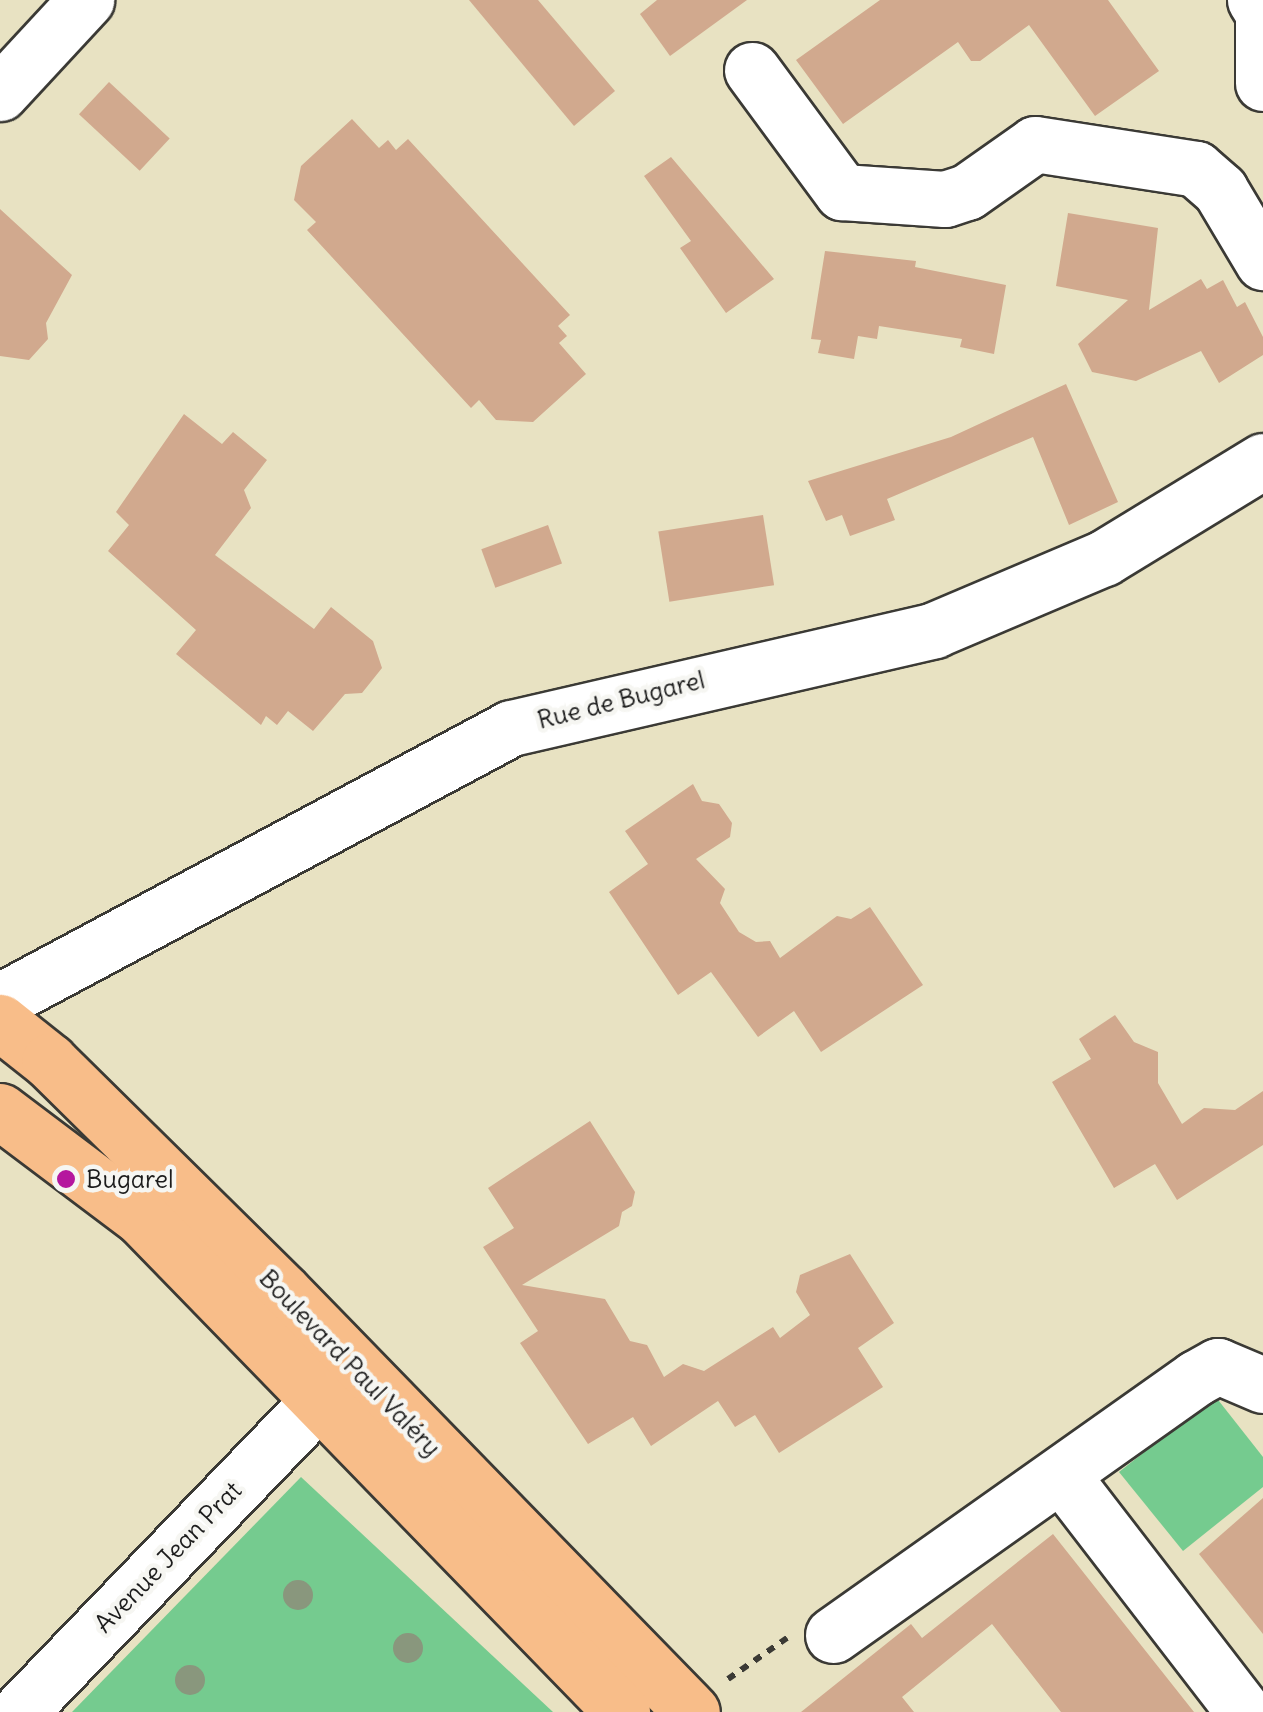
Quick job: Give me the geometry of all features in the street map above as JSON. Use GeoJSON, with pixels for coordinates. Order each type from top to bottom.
{"type":"FeatureCollection","features":[{"type":"Feature","properties":{"kind":"main road","name":"Boulevard Paul Valéry"},"geometry":{"type":"LineString","coordinates":[[0,1022],[49,1061],[283,1292],[692,1712]]}},
{"type":"Feature","properties":{"kind":"main road","name":"Boulevard Paul Valéry"},"geometry":{"type":"LineString","coordinates":[[0,1111],[142,1218],[622,1712]]}},
{"type":"Feature","properties":{"kind":"street"},"geometry":{"type":"LineString","coordinates":[[0,92],[86,0]]}},
{"type":"Feature","properties":{"kind":"street"},"geometry":{"type":"LineString","coordinates":[[1256,0],[1263,13],[1263,82]]}},
{"type":"Feature","properties":{"kind":"street"},"geometry":{"type":"LineString","coordinates":[[752,70],[842,192],[945,199],[968,192],[1035,144],[1196,169],[1220,190],[1263,262]]}},
{"type":"Feature","properties":{"kind":"street","name":"Rue de Bugarel"},"geometry":{"type":"LineString","coordinates":[[0,1000],[511,728],[602,702],[934,630],[1104,558],[1263,461]]}},
{"type":"Feature","properties":{"kind":"street"},"geometry":{"type":"LineString","coordinates":[[833,1634],[1063,1478],[1196,1378],[1218,1366],[1263,1384]]}},
{"type":"Feature","properties":{"kind":"street","name":"Avenue Jean Prat"},"geometry":{"type":"LineString","coordinates":[[19,1712],[318,1402]]}},
{"type":"Feature","properties":{"kind":"street"},"geometry":{"type":"LineString","coordinates":[[1063,1478],[1244,1712]]}},
{"type":"Feature","properties":{"kind":"green space"},"geometry":{"type":"Polygon","coordinates":[[[1215,1396],[1263,1457],[1263,1487],[1183,1551],[1119,1472],[1215,1396]]]}},
{"type":"Feature","properties":{"kind":"green space"},"geometry":{"type":"Polygon","coordinates":[[[301,1477],[553,1712],[72,1712],[301,1477]]]}},
{"type":"Feature","properties":{"kind":"building"},"geometry":{"type":"Polygon","coordinates":[[[469,0],[538,0],[615,91],[574,126],[469,0]]]}},
{"type":"Feature","properties":{"kind":"building"},"geometry":{"type":"Polygon","coordinates":[[[657,0],[747,0],[670,56],[640,14],[657,0]]]}},
{"type":"Feature","properties":{"kind":"building"},"geometry":{"type":"Polygon","coordinates":[[[880,0],[1108,0],[1159,71],[1095,116],[1029,25],[980,61],[971,61],[958,42],[843,124],[796,60],[880,0]]]}},
{"type":"Feature","properties":{"kind":"building"},"geometry":{"type":"Polygon","coordinates":[[[109,82],[170,139],[140,171],[79,114],[109,82]]]}},
{"type":"Feature","properties":{"kind":"building"},"geometry":{"type":"Polygon","coordinates":[[[352,119],[379,148],[388,140],[396,150],[408,139],[570,315],[558,326],[567,336],[559,343],[586,374],[533,422],[496,420],[479,400],[471,408],[307,230],[316,222],[294,200],[301,166],[352,119]]]}},
{"type":"Feature","properties":{"kind":"building"},"geometry":{"type":"Polygon","coordinates":[[[671,157],[774,279],[726,313],[680,248],[691,241],[644,176],[671,157]]]}},
{"type":"Feature","properties":{"kind":"building"},"geometry":{"type":"Polygon","coordinates":[[[0,209],[72,275],[46,323],[48,339],[29,360],[0,356],[0,209]]]}},
{"type":"Feature","properties":{"kind":"building"},"geometry":{"type":"Polygon","coordinates":[[[1068,213],[1158,228],[1149,310],[1201,279],[1207,289],[1223,280],[1237,307],[1245,302],[1263,337],[1263,355],[1219,383],[1201,351],[1136,381],[1092,372],[1078,344],[1128,300],[1056,286],[1068,213]]]}},
{"type":"Feature","properties":{"kind":"building"},"geometry":{"type":"Polygon","coordinates":[[[825,251],[916,261],[915,267],[1006,285],[994,354],[960,347],[962,339],[879,326],[877,339],[858,336],[854,359],[818,353],[821,340],[811,339],[825,251]]]}},
{"type":"Feature","properties":{"kind":"building"},"geometry":{"type":"Polygon","coordinates":[[[1066,384],[1118,502],[1069,525],[1033,437],[887,499],[895,520],[850,536],[842,515],[826,521],[808,481],[951,437],[1066,384]]]}},
{"type":"Feature","properties":{"kind":"building"},"geometry":{"type":"Polygon","coordinates":[[[184,414],[222,444],[233,432],[267,460],[244,490],[251,508],[215,555],[314,629],[331,607],[373,641],[382,668],[362,693],[345,694],[313,731],[288,711],[277,725],[266,716],[261,725],[176,654],[196,630],[108,551],[129,525],[116,512],[184,414]]]}},
{"type":"Feature","properties":{"kind":"building"},"geometry":{"type":"Polygon","coordinates":[[[763,515],[774,585],[669,602],[658,532],[763,515]]]}},
{"type":"Feature","properties":{"kind":"building"},"geometry":{"type":"Polygon","coordinates":[[[548,525],[562,564],[495,588],[481,549],[548,525]]]}},
{"type":"Feature","properties":{"kind":"building"},"geometry":{"type":"Polygon","coordinates":[[[693,784],[702,801],[719,804],[732,823],[730,837],[696,859],[725,889],[720,903],[739,932],[756,942],[770,941],[780,958],[837,916],[851,919],[870,907],[923,985],[821,1052],[794,1011],[758,1037],[711,972],[678,995],[609,892],[648,864],[625,831],[693,784]]]}},
{"type":"Feature","properties":{"kind":"building"},"geometry":{"type":"Polygon","coordinates":[[[1115,1015],[1134,1042],[1158,1052],[1158,1083],[1182,1124],[1204,1108],[1235,1110],[1263,1091],[1263,1145],[1177,1200],[1155,1164],[1114,1188],[1052,1082],[1091,1059],[1079,1039],[1115,1015]]]}},
{"type":"Feature","properties":{"kind":"building"},"geometry":{"type":"Polygon","coordinates":[[[590,1121],[635,1192],[632,1206],[622,1212],[619,1226],[522,1285],[605,1299],[630,1341],[647,1345],[664,1377],[683,1364],[704,1371],[773,1327],[780,1338],[810,1315],[796,1292],[800,1275],[850,1254],[894,1323],[858,1348],[883,1387],[779,1453],[755,1415],[735,1427],[718,1401],[651,1446],[633,1417],[588,1444],[520,1343],[538,1331],[483,1247],[514,1228],[488,1188],[590,1121]]]}},
{"type":"Feature","properties":{"kind":"building"},"geometry":{"type":"Polygon","coordinates":[[[1263,1498],[1263,1634],[1199,1554],[1263,1498]]]}},
{"type":"Feature","properties":{"kind":"building"},"geometry":{"type":"Polygon","coordinates":[[[1053,1534],[1194,1712],[1061,1712],[992,1624],[902,1697],[914,1712],[801,1712],[911,1624],[922,1638],[1053,1534]]]}},
{"type":"Feature","properties":{"kind":"place","name":"Bugarel"},"geometry":{"type":"Point","coordinates":[66,1179]}}]}
